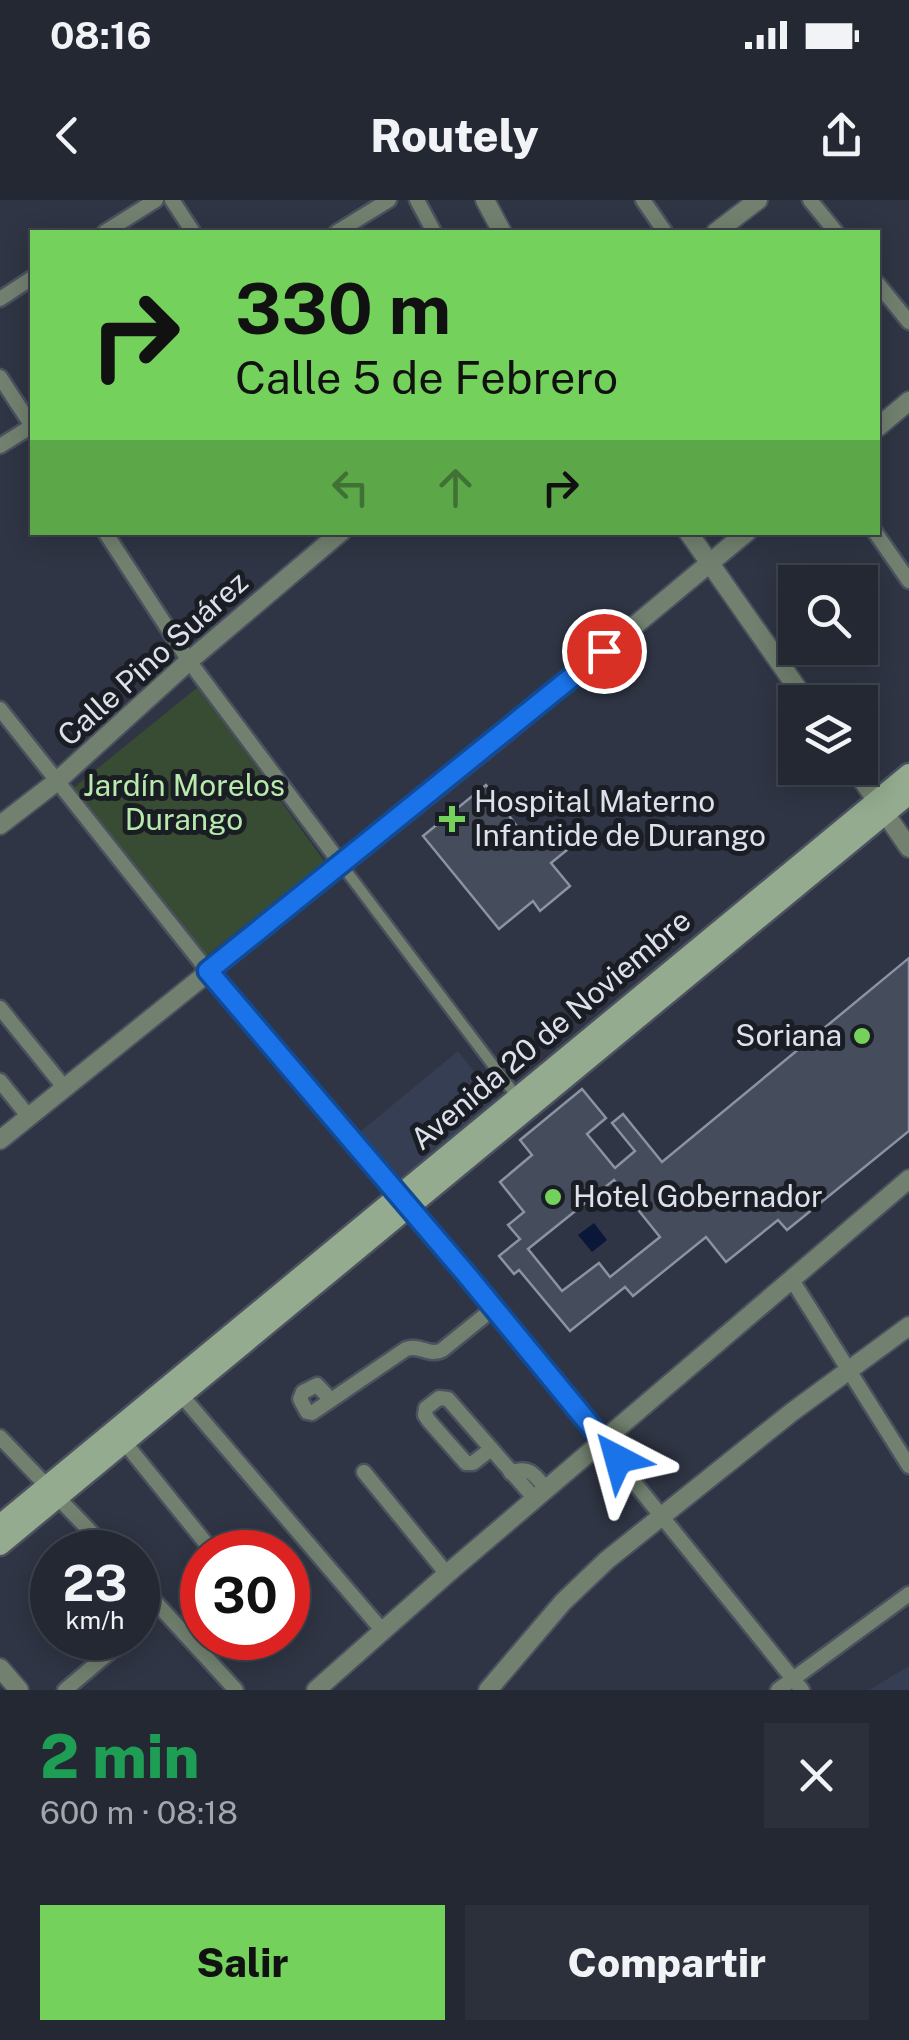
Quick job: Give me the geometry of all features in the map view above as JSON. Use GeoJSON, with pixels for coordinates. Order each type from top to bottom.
{"type":"FeatureCollection","features":[{"type":"Feature","properties":{"kind":"main road","name":"Avenida 20 de Noviembre"},"geometry":{"type":"LineString","coordinates":[[0,1545],[53,1492],[881,807],[909,774]]}},
{"type":"Feature","properties":{"kind":"main road","name":"Avenida 20 de Noviembre"},"geometry":{"type":"LineString","coordinates":[[0,1525],[125,1443],[404,1202],[518,1097],[881,807],[909,794]]}},
{"type":"Feature","properties":{"kind":"street"},"geometry":{"type":"LineString","coordinates":[[108,230],[156,200]]}},
{"type":"Feature","properties":{"kind":"street"},"geometry":{"type":"LineString","coordinates":[[172,200],[192,230]]}},
{"type":"Feature","properties":{"kind":"street"},"geometry":{"type":"LineString","coordinates":[[341,230],[388,200]]}},
{"type":"Feature","properties":{"kind":"street"},"geometry":{"type":"LineString","coordinates":[[417,200],[433,230]]}},
{"type":"Feature","properties":{"kind":"street"},"geometry":{"type":"LineString","coordinates":[[486,200],[501,230]]}},
{"type":"Feature","properties":{"kind":"street"},"geometry":{"type":"LineString","coordinates":[[643,200],[665,230]]}},
{"type":"Feature","properties":{"kind":"street"},"geometry":{"type":"LineString","coordinates":[[719,230],[758,200]]}},
{"type":"Feature","properties":{"kind":"street"},"geometry":{"type":"LineString","coordinates":[[810,200],[834,230]]}},
{"type":"Feature","properties":{"kind":"street"},"geometry":{"type":"LineString","coordinates":[[0,299],[30,279]]}},
{"type":"Feature","properties":{"kind":"street"},"geometry":{"type":"LineString","coordinates":[[880,286],[909,322]]}},
{"type":"Feature","properties":{"kind":"street"},"geometry":{"type":"LineString","coordinates":[[0,377],[30,423]]}},
{"type":"Feature","properties":{"kind":"street"},"geometry":{"type":"LineString","coordinates":[[880,425],[909,401]]}},
{"type":"Feature","properties":{"kind":"street"},"geometry":{"type":"LineString","coordinates":[[0,446],[30,427]]}},
{"type":"Feature","properties":{"kind":"street"},"geometry":{"type":"LineString","coordinates":[[106,535],[189,661],[518,1097]]}},
{"type":"Feature","properties":{"kind":"street","name":"Calle Pino Suárez"},"geometry":{"type":"LineString","coordinates":[[0,825],[56,782],[189,661],[338,535]]}},
{"type":"Feature","properties":{"kind":"street"},"geometry":{"type":"LineString","coordinates":[[690,535],[796,685]]}},
{"type":"Feature","properties":{"kind":"street"},"geometry":{"type":"LineString","coordinates":[[0,1140],[744,535]]}},
{"type":"Feature","properties":{"kind":"street"},"geometry":{"type":"LineString","coordinates":[[877,535],[909,581]]}},
{"type":"Feature","properties":{"kind":"street"},"geometry":{"type":"LineString","coordinates":[[0,709],[208,971],[604,1441],[797,1684]]}},
{"type":"Feature","properties":{"kind":"street"},"geometry":{"type":"LineString","coordinates":[[866,785],[909,848]]}},
{"type":"Feature","properties":{"kind":"street"},"geometry":{"type":"LineString","coordinates":[[0,1008],[64,1087]]}},
{"type":"Feature","properties":{"kind":"street"},"geometry":{"type":"LineString","coordinates":[[0,1081],[29,1117]]}},
{"type":"Feature","properties":{"kind":"street"},"geometry":{"type":"LineString","coordinates":[[316,1690],[446,1574],[909,1179]]}},
{"type":"Feature","properties":{"kind":"street"},"geometry":{"type":"LineString","coordinates":[[792,1280],[909,1466]]}},
{"type":"Feature","properties":{"kind":"street"},"geometry":{"type":"LineString","coordinates":[[330,1400],[406,1349],[416,1347],[432,1353],[442,1350],[494,1308]]}},
{"type":"Feature","properties":{"kind":"street"},"geometry":{"type":"LineString","coordinates":[[488,1690],[562,1602],[662,1514],[909,1326]]}},
{"type":"Feature","properties":{"kind":"street"},"geometry":{"type":"LineString","coordinates":[[182,1396],[382,1630]]}},
{"type":"Feature","properties":{"kind":"street"},"geometry":{"type":"LineString","coordinates":[[491,1450],[473,1463],[463,1461],[429,1422],[426,1408],[439,1398],[448,1399],[511,1473],[522,1468],[530,1470],[540,1494]]}},
{"type":"Feature","properties":{"kind":"street"},"geometry":{"type":"LineString","coordinates":[[0,1436],[89,1530]]}},
{"type":"Feature","properties":{"kind":"street"},"geometry":{"type":"LineString","coordinates":[[125,1443],[195,1530]]}},
{"type":"Feature","properties":{"kind":"street"},"geometry":{"type":"LineString","coordinates":[[364,1472],[446,1574]]}},
{"type":"Feature","properties":{"kind":"street"},"geometry":{"type":"LineString","coordinates":[[778,1690],[797,1684],[909,1594]]}},
{"type":"Feature","properties":{"kind":"street"},"geometry":{"type":"LineString","coordinates":[[160,1606],[236,1690]]}},
{"type":"Feature","properties":{"kind":"street"},"geometry":{"type":"LineString","coordinates":[[65,1690],[100,1660]]}},
{"type":"Feature","properties":{"kind":"street"},"geometry":{"type":"LineString","coordinates":[[0,1668],[19,1690]]}},
{"type":"Feature","properties":{"kind":"shaded area"},"geometry":{"type":"Polygon","coordinates":[[[458,1051],[497,1101],[400,1178],[360,1132],[458,1051]]]}},
{"type":"Feature","properties":{"kind":"shaded area"},"geometry":{"type":"Polygon","coordinates":[[[909,1666],[909,1690],[869,1690],[909,1666]]]}},
{"type":"Feature","properties":{"kind":"green space","name":"Jardín Morelos Durango"},"geometry":{"type":"Polygon","coordinates":[[[198,687],[325,862],[206,956],[71,790],[198,687]]]}},
{"type":"Feature","properties":{"kind":"water"},"geometry":{"type":"Polygon","coordinates":[[[594,1223],[607,1240],[592,1252],[578,1235],[594,1223]]]}},
{"type":"Feature","properties":{"kind":"building"},"geometry":{"type":"Polygon","coordinates":[[[486,785],[525,837],[538,828],[544,839],[555,832],[567,850],[551,863],[570,886],[540,911],[533,901],[499,929],[423,836],[486,785]]]}},
{"type":"Feature","properties":{"kind":"building","name":"Soriana"},"geometry":{"type":"Polygon","coordinates":[[[909,958],[909,1131],[787,1230],[778,1220],[726,1262],[706,1237],[633,1296],[625,1287],[570,1331],[519,1270],[514,1274],[499,1256],[520,1239],[508,1225],[524,1212],[500,1182],[532,1155],[520,1140],[582,1089],[606,1118],[587,1134],[615,1168],[635,1151],[612,1123],[623,1114],[662,1162],[909,958]],[[614,1180],[528,1249],[562,1291],[599,1263],[610,1277],[660,1237],[614,1180]]]}},
{"type":"Feature","properties":{"kind":"place","name":"Hospital Materno Infantide de Durango"},"geometry":{"type":"Point","coordinates":[452,819]}},
{"type":"Feature","properties":{"kind":"place","name":"Soriana"},"geometry":{"type":"Point","coordinates":[862,1036]}},
{"type":"Feature","properties":{"kind":"place","name":"Hotel Gobernador"},"geometry":{"type":"Point","coordinates":[553,1197]}},
{"type":"Feature","properties":{"kind":"route"},"geometry":{"type":"LineString","coordinates":[[604,651],[208,971],[618,1459]]}}]}
